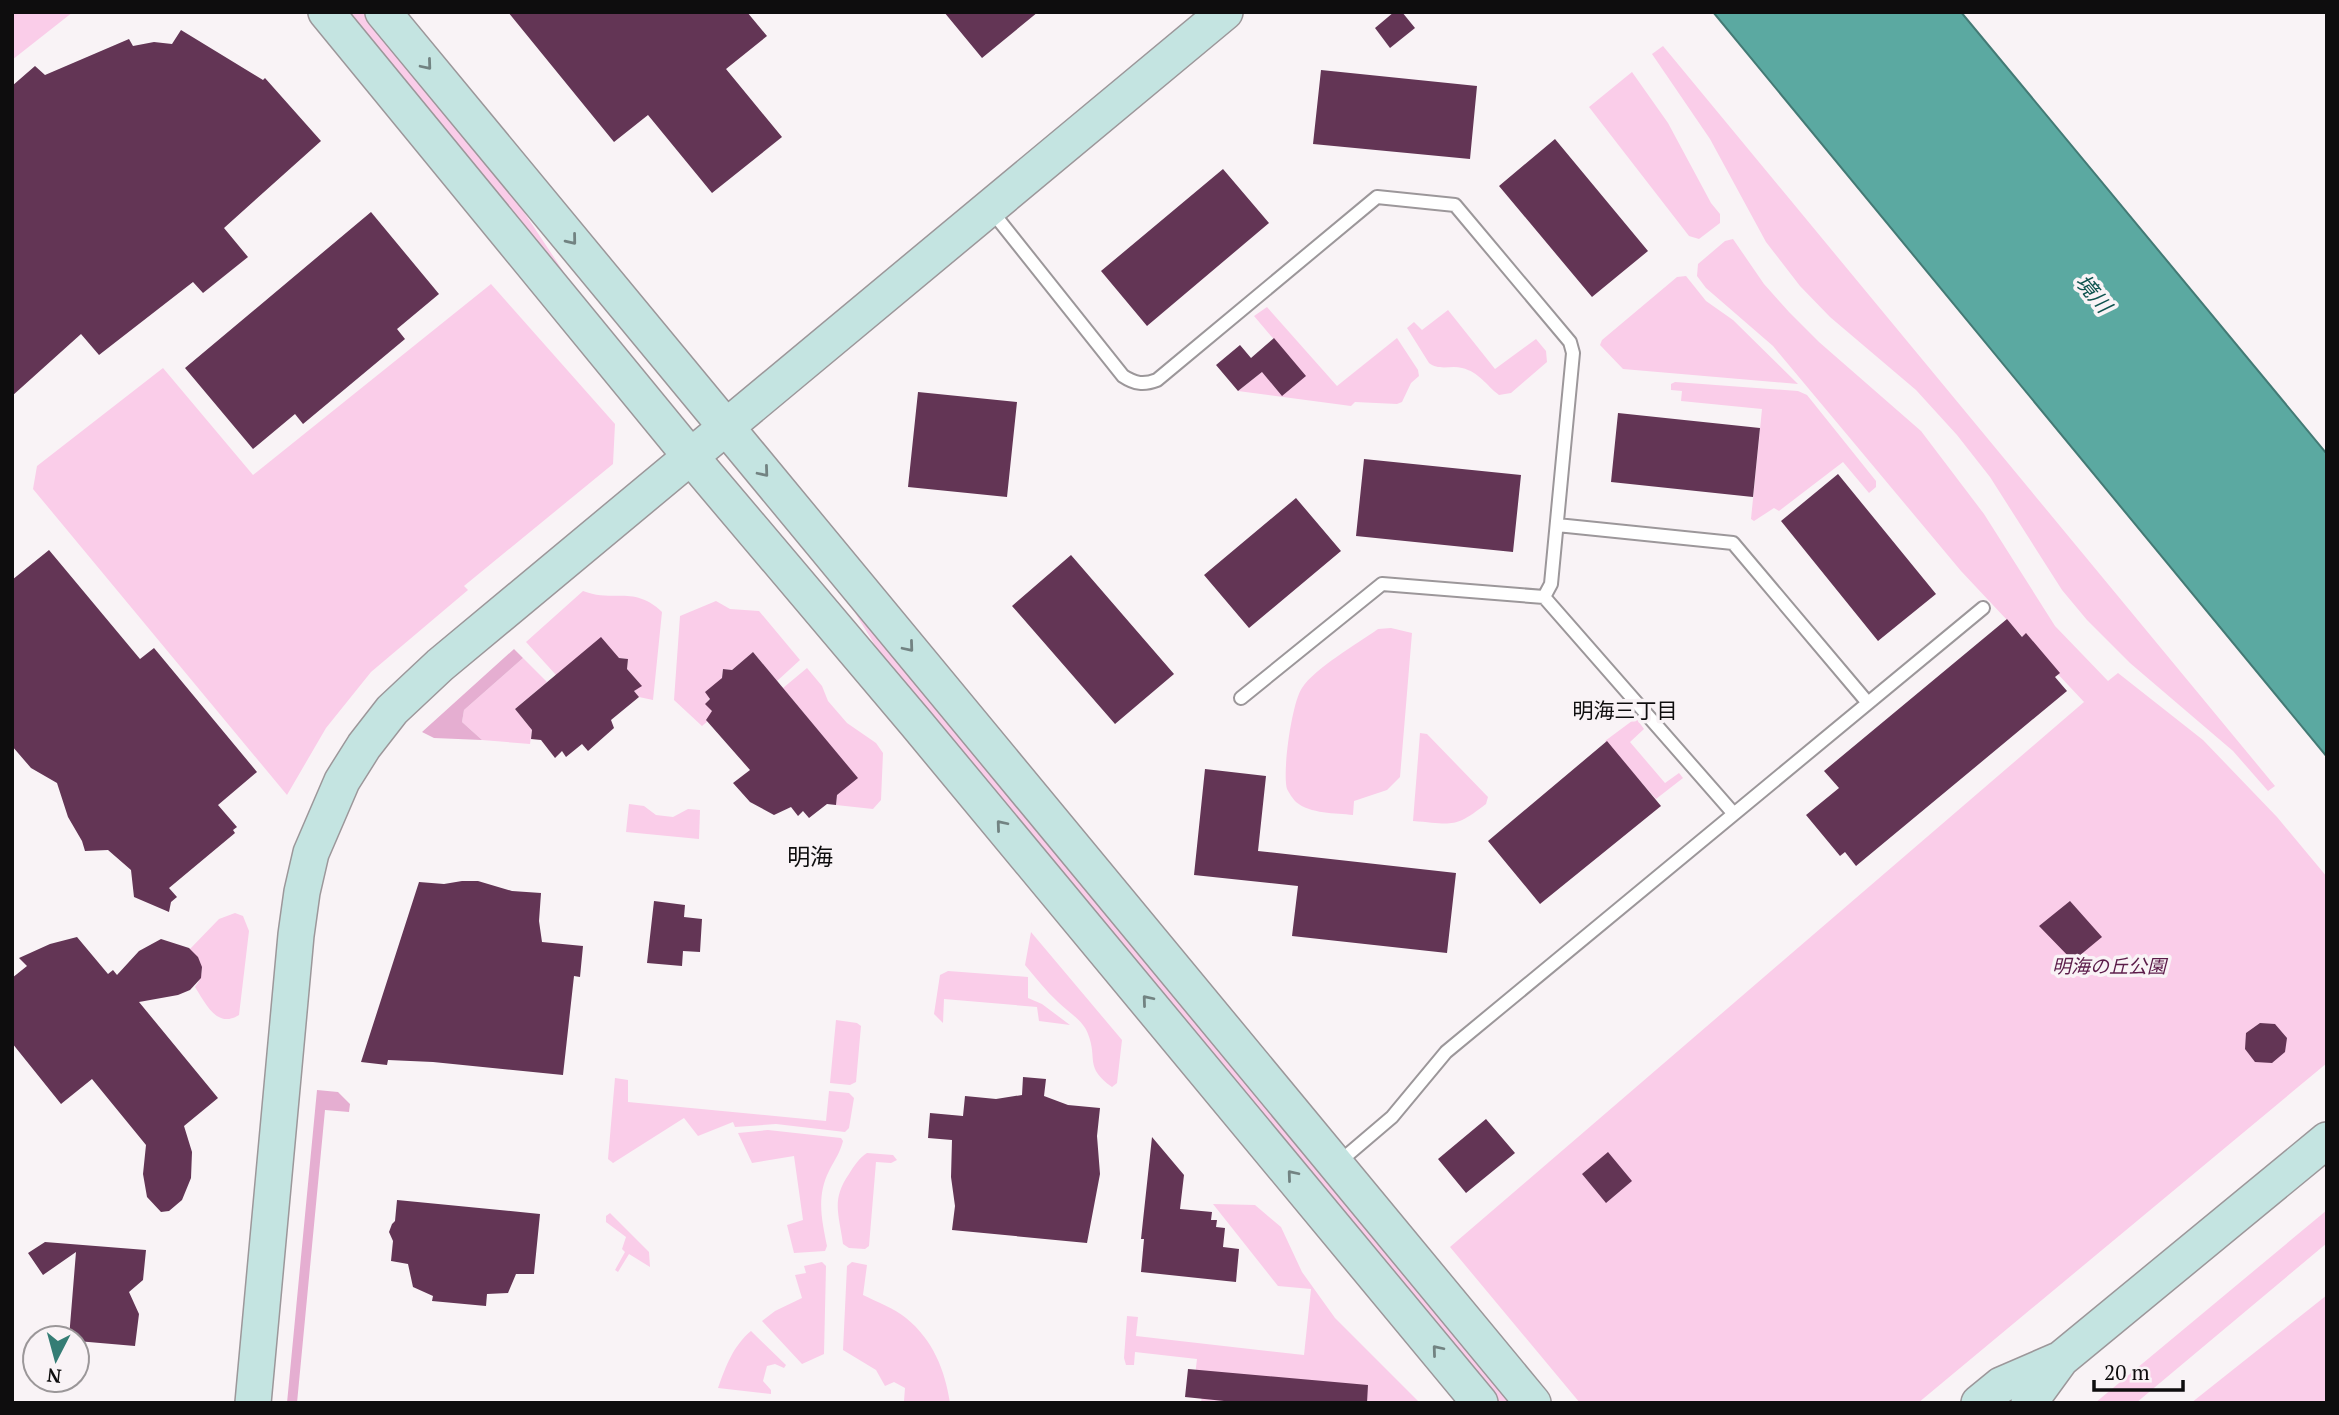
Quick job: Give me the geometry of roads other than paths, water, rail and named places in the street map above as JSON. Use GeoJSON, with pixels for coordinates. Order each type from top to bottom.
{"type":"FeatureCollection","features":[{"type":"Feature","properties":{"kind":"street"},"geometry":{"type":"LineString","coordinates":[[326,12],[691,457],[1101,945],[1480,1403]]}},
{"type":"Feature","properties":{"kind":"street"},"geometry":{"type":"LineString","coordinates":[[383,12],[1533,1403]]}},
{"type":"Feature","properties":{"kind":"street"},"geometry":{"type":"LineString","coordinates":[[253,1403],[285,1045],[302,892],[311,853],[342,781],[364,746],[392,710],[440,665],[1225,12]]}},
{"type":"Feature","properties":{"kind":"street"},"geometry":{"type":"LineString","coordinates":[[2029,1403],[2061,1359],[2327,1140]]}},
{"type":"Feature","properties":{"kind":"street"},"geometry":{"type":"LineString","coordinates":[[1979,1403],[2001,1385],[2061,1359]]}},
{"type":"Feature","properties":{"kind":"lane"},"geometry":{"type":"LineString","coordinates":[[990,209],[1123,376],[1132,382],[1146,384],[1157,380],[1377,197],[1455,205],[1570,342],[1573,353],[1551,584],[1544,597]]}},
{"type":"Feature","properties":{"kind":"lane"},"geometry":{"type":"LineString","coordinates":[[1557,525],[1732,543],[1868,703]]}},
{"type":"Feature","properties":{"kind":"lane"},"geometry":{"type":"LineString","coordinates":[[1241,698],[1382,584],[1544,597],[1734,814]]}},
{"type":"Feature","properties":{"kind":"lane"},"geometry":{"type":"LineString","coordinates":[[1336,1166],[1392,1118],[1446,1052],[1983,608]]}},
{"type":"Feature","properties":{"kind":"water","name":"境川"},"geometry":{"type":"Polygon","coordinates":[[[1713,12],[1961,12],[2327,454],[2327,757],[1713,12]]]}},
{"type":"Feature","properties":{"kind":"district","name":"明海三丁目"},"geometry":{"type":"Point","coordinates":[1625,710]}},
{"type":"Feature","properties":{"kind":"district","name":"明海"},"geometry":{"type":"Point","coordinates":[810,856]}},
{"type":"Feature","properties":{"kind":"park label","name":"明海の丘公園"},"geometry":{"type":"Point","coordinates":[2109,965]}}]}
